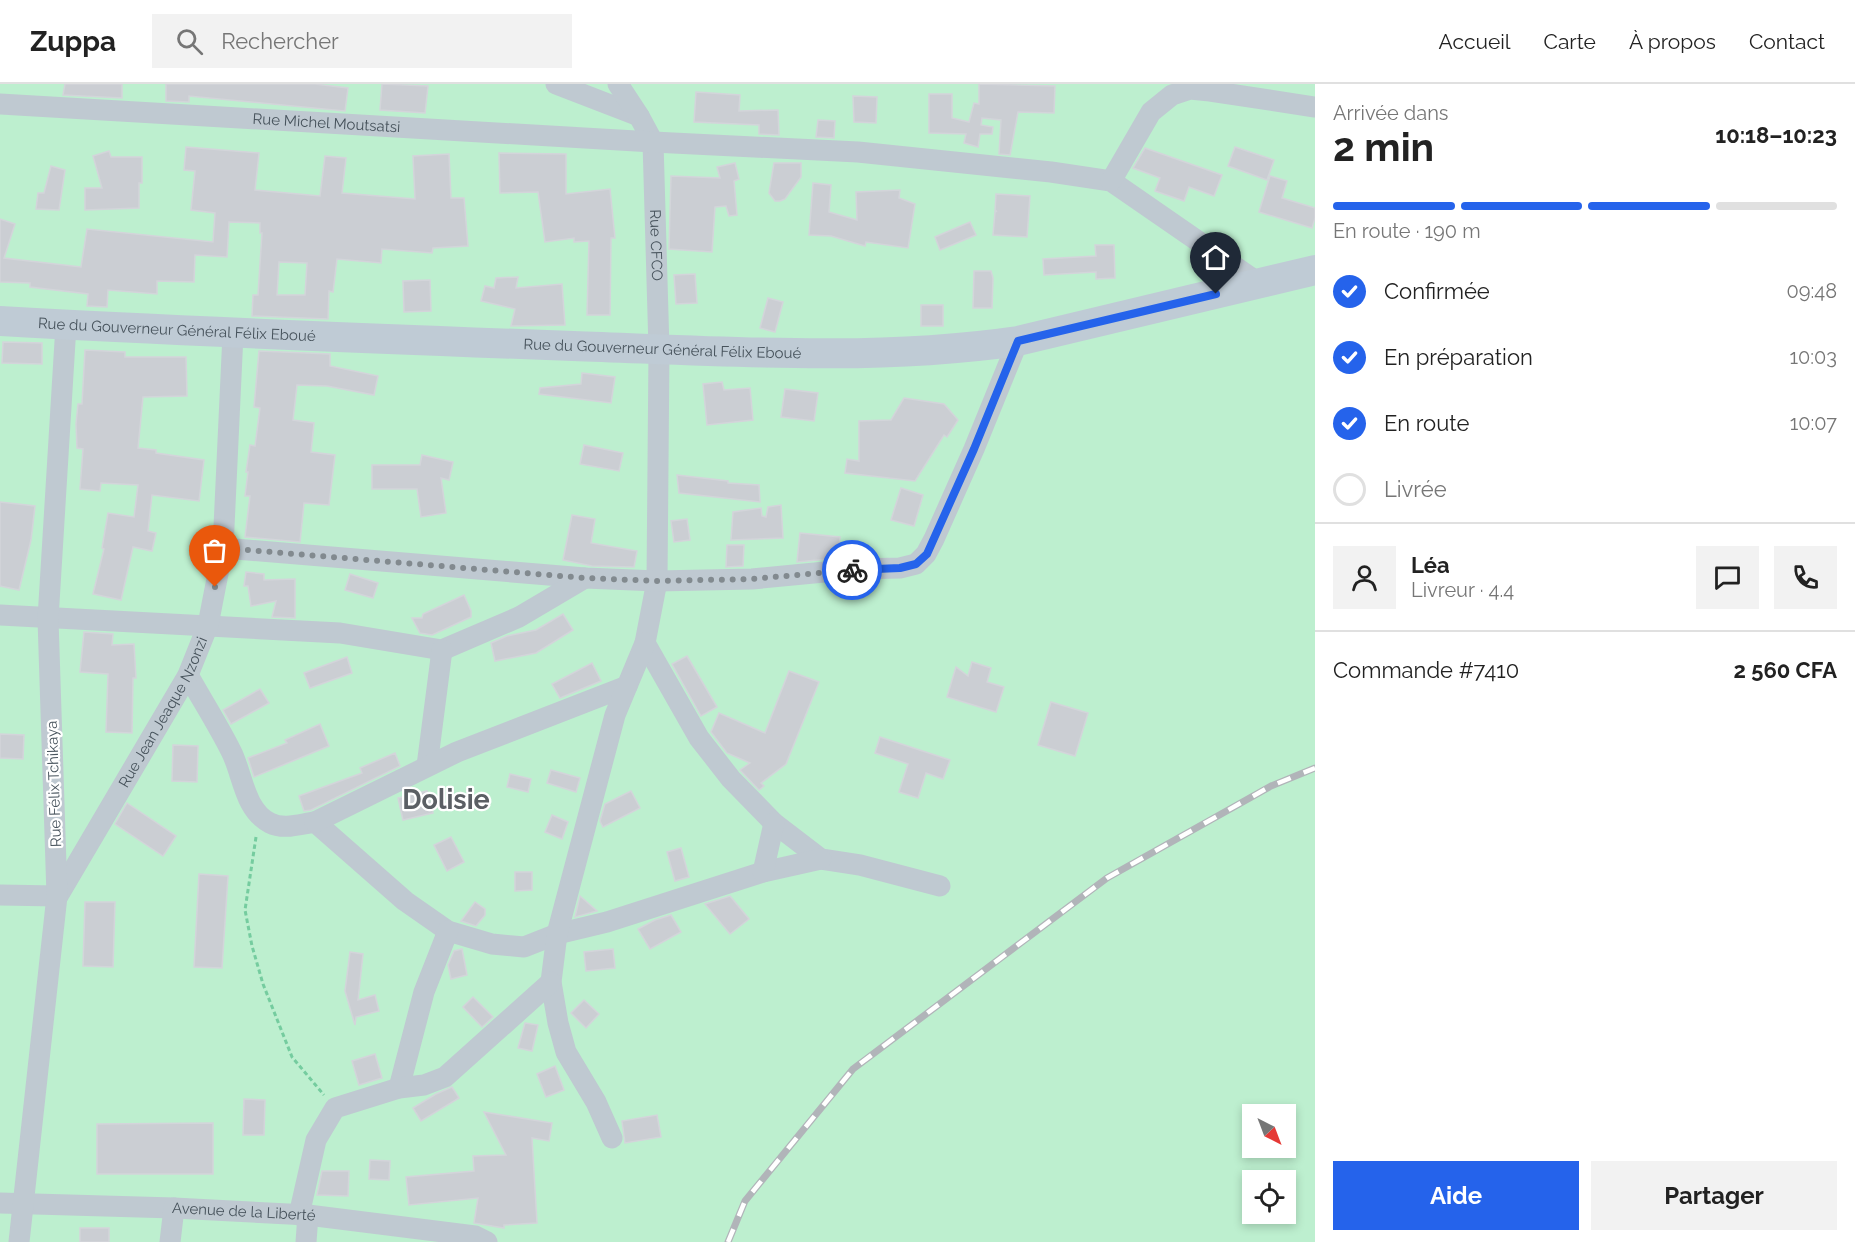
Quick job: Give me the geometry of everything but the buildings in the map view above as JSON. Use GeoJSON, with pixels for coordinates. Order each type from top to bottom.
{"type":"FeatureCollection","features":[{"type":"Feature","properties":{"kind":"main road","name":"Rue du Gouverneur Général Félix Eboué"},"geometry":{"type":"LineString","coordinates":[[0,321],[233,334],[831,353],[974,347],[1018,341],[1315,270]]}},
{"type":"Feature","properties":{"kind":"street"},"geometry":{"type":"LineString","coordinates":[[556,84],[639,116]]}},
{"type":"Feature","properties":{"kind":"street"},"geometry":{"type":"LineString","coordinates":[[618,84],[639,116],[652,142]]}},
{"type":"Feature","properties":{"kind":"street"},"geometry":{"type":"LineString","coordinates":[[1260,284],[1111,181],[1151,112],[1172,95],[1190,89],[1315,107]]}},
{"type":"Feature","properties":{"kind":"street","name":"Rue Michel Moutsatsi"},"geometry":{"type":"LineString","coordinates":[[0,104],[858,152],[1051,172],[1111,181]]}},
{"type":"Feature","properties":{"kind":"street","name":"Rue CFCO"},"geometry":{"type":"LineString","coordinates":[[612,1138],[596,1102],[566,1052],[551,982],[557,934],[615,715],[645,643],[657,581],[660,349],[652,142]]}},
{"type":"Feature","properties":{"kind":"street","name":"Rue Félix Tchikaya"},"geometry":{"type":"LineString","coordinates":[[19,1242],[57,897],[48,619],[66,325]]}},
{"type":"Feature","properties":{"kind":"street","name":"Rue Jean Jeaque Nzonzi"},"geometry":{"type":"LineString","coordinates":[[57,897],[188,675],[208,625],[223,548],[233,334]]}},
{"type":"Feature","properties":{"kind":"street"},"geometry":{"type":"LineString","coordinates":[[223,548],[585,578],[657,581],[752,579],[856,569],[900,568],[916,564],[927,554],[934,539],[1018,341]]}},
{"type":"Feature","properties":{"kind":"street"},"geometry":{"type":"LineString","coordinates":[[0,615],[340,633],[442,650],[519,616],[585,578]]}},
{"type":"Feature","properties":{"kind":"street"},"geometry":{"type":"LineString","coordinates":[[645,643],[699,738],[731,779],[774,823],[821,859]]}},
{"type":"Feature","properties":{"kind":"street"},"geometry":{"type":"LineString","coordinates":[[427,766],[442,650]]}},
{"type":"Feature","properties":{"kind":"street"},"geometry":{"type":"LineString","coordinates":[[188,675],[233,753],[243,785],[259,815],[270,823],[283,827],[315,822],[457,752],[627,686]]}},
{"type":"Feature","properties":{"kind":"street"},"geometry":{"type":"LineString","coordinates":[[315,822],[405,901],[448,931],[492,944],[524,947],[557,934],[607,922],[764,872],[821,859],[860,865],[940,886]]}},
{"type":"Feature","properties":{"kind":"street"},"geometry":{"type":"LineString","coordinates":[[764,872],[774,823]]}},
{"type":"Feature","properties":{"kind":"street"},"geometry":{"type":"LineString","coordinates":[[0,895],[57,897]]}},
{"type":"Feature","properties":{"kind":"street"},"geometry":{"type":"LineString","coordinates":[[399,1088],[424,992],[448,931]]}},
{"type":"Feature","properties":{"kind":"street"},"geometry":{"type":"LineString","coordinates":[[306,1242],[304,1215],[316,1140],[335,1108],[399,1088],[424,1085],[445,1077],[551,982]]}},
{"type":"Feature","properties":{"kind":"street","name":"Avenue de la Liberté"},"geometry":{"type":"LineString","coordinates":[[0,1203],[174,1208],[304,1215],[475,1236],[487,1242]]}},
{"type":"Feature","properties":{"kind":"street"},"geometry":{"type":"LineString","coordinates":[[170,1242],[174,1208]]}},
{"type":"Feature","properties":{"kind":"path"},"geometry":{"type":"LineString","coordinates":[[259,815],[245,910],[252,946],[263,984],[292,1057],[335,1108]]}},
{"type":"Feature","properties":{"kind":"green space"},"geometry":{"type":"Polygon","coordinates":[[[0,84],[1315,84],[1315,1242],[0,1242],[0,84]]]}},
{"type":"Feature","properties":{"kind":"railway"},"geometry":{"type":"LineString","coordinates":[[728,1242],[745,1201],[853,1069],[1107,878],[1271,786],[1315,768]]}},
{"type":"Feature","properties":{"kind":"way so far"},"geometry":{"type":"LineString","coordinates":[[215,587],[223,548],[585,578],[657,581],[752,579],[852,570]]}},
{"type":"Feature","properties":{"kind":"district","name":"Dolisie"},"geometry":{"type":"Point","coordinates":[446,799]}},
{"type":"Feature","properties":{"kind":"route"},"geometry":{"type":"LineString","coordinates":[[852,570],[900,568],[916,564],[927,554],[974,449],[1018,341],[1216,294]]}}]}
